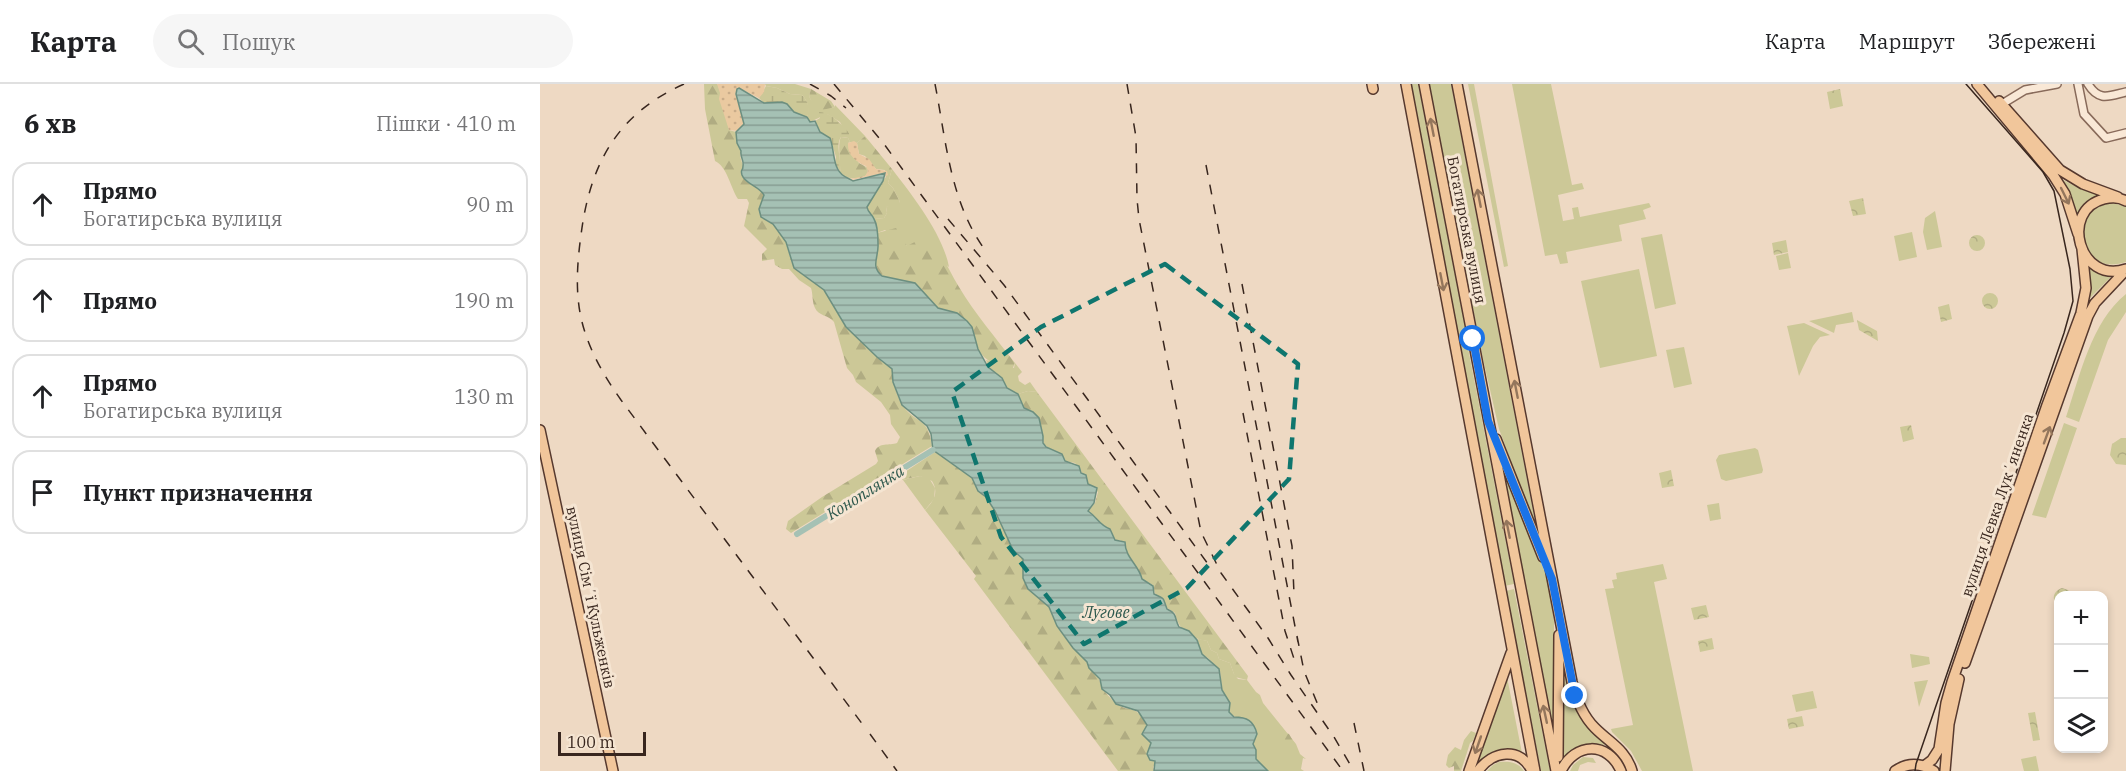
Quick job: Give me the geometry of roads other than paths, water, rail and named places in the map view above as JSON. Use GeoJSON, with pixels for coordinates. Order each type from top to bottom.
{"type":"FeatureCollection","features":[{"type":"Feature","properties":{"kind":"main road"},"geometry":{"type":"LineString","coordinates":[[1400,84],[1406,89],[1533,771]]}},
{"type":"Feature","properties":{"kind":"main road","name":"Богатирська вулиця"},"geometry":{"type":"LineString","coordinates":[[1424,84],[1558,771]]}},
{"type":"Feature","properties":{"kind":"main road","name":"Богатирська вулиця"},"geometry":{"type":"LineString","coordinates":[[1457,84],[1572,681],[1579,706],[1593,726],[1625,754],[1632,771]]}},
{"type":"Feature","properties":{"kind":"main road","name":"вулиця Левка Лукʼяненка"},"geometry":{"type":"LineString","coordinates":[[1924,765],[1932,760],[1939,749],[1946,703],[1952,682],[2080,314],[2086,288],[2082,249],[2065,194],[2053,175],[1977,84]]}},
{"type":"Feature","properties":{"kind":"main road"},"geometry":{"type":"LineString","coordinates":[[1985,84],[2060,170],[2083,184],[2124,199]]}},
{"type":"Feature","properties":{"kind":"main road"},"geometry":{"type":"LineString","coordinates":[[2078,234],[2082,216],[2090,205],[2103,199],[2124,199]]}},
{"type":"Feature","properties":{"kind":"main road"},"geometry":{"type":"LineString","coordinates":[[2082,249],[2088,260],[2097,268],[2109,272],[2126,269]]}},
{"type":"Feature","properties":{"kind":"main road","name":"вулиця Левка Лукʼяненка"},"geometry":{"type":"LineString","coordinates":[[1945,771],[1949,724],[1958,683],[2083,330],[2095,303],[2126,269]]}},
{"type":"Feature","properties":{"kind":"main road"},"geometry":{"type":"LineString","coordinates":[[1488,421],[1552,579]]}},
{"type":"Feature","properties":{"kind":"main road","name":"вулиця Сімʼї Кульженків"},"geometry":{"type":"LineString","coordinates":[[540,430],[612,771]]}},
{"type":"Feature","properties":{"kind":"main road","name":"Богатирська вулиця"},"geometry":{"type":"LineString","coordinates":[[1558,771],[1559,615]]}},
{"type":"Feature","properties":{"kind":"main road"},"geometry":{"type":"LineString","coordinates":[[1469,771],[1512,651]]}},
{"type":"Feature","properties":{"kind":"main road"},"geometry":{"type":"LineString","coordinates":[[1558,771],[1574,755],[1583,750],[1595,748],[1613,758],[1621,771]]}},
{"type":"Feature","properties":{"kind":"main road"},"geometry":{"type":"LineString","coordinates":[[1478,771],[1490,758],[1505,755],[1522,759],[1533,771]]}},
{"type":"Feature","properties":{"kind":"main road"},"geometry":{"type":"LineString","coordinates":[[1895,771],[1905,766],[1924,765],[1934,771]]}},
{"type":"Feature","properties":{"kind":"street"},"geometry":{"type":"LineString","coordinates":[[2002,104],[2025,90],[2057,84]]}},
{"type":"Feature","properties":{"kind":"street"},"geometry":{"type":"LineString","coordinates":[[2078,84],[2084,114],[2106,138],[2126,133]]}},
{"type":"Feature","properties":{"kind":"street"},"geometry":{"type":"LineString","coordinates":[[2088,84],[2095,94],[2102,96],[2126,92]]}},
{"type":"Feature","properties":{"kind":"water","name":"Лугове"},"geometry":{"type":"Polygon","coordinates":[[[739,88],[764,103],[787,104],[794,112],[807,117],[810,122],[815,121],[820,132],[830,138],[837,169],[845,177],[853,181],[885,173],[883,181],[867,207],[877,227],[876,269],[882,276],[915,283],[938,308],[957,313],[972,327],[978,349],[988,367],[1002,378],[1007,388],[1018,394],[1024,408],[1039,418],[1043,443],[1046,447],[1062,454],[1065,461],[1079,466],[1081,473],[1086,475],[1088,484],[1097,488],[1094,503],[1088,511],[1110,529],[1115,540],[1125,542],[1127,553],[1142,579],[1153,586],[1154,594],[1163,599],[1179,627],[1189,631],[1197,640],[1202,654],[1219,669],[1222,690],[1230,703],[1229,712],[1234,717],[1249,721],[1254,726],[1257,734],[1253,744],[1256,759],[1268,771],[1154,771],[1155,761],[1150,760],[1147,754],[1151,743],[1142,734],[1147,725],[1138,711],[1116,704],[1102,689],[1100,679],[1057,626],[1049,607],[1028,589],[1023,578],[1023,559],[1013,550],[986,497],[978,491],[972,478],[933,450],[931,434],[927,426],[902,405],[893,382],[892,369],[846,327],[824,290],[794,268],[786,242],[773,224],[761,217],[759,209],[764,195],[746,181],[741,173],[743,162],[736,132],[744,124],[736,94],[739,88]]]}},
{"type":"Feature","properties":{"kind":"waterway","name":"Коноплянка"},"geometry":{"type":"LineString","coordinates":[[797,534],[933,450]]}},
{"type":"Feature","properties":{"kind":"tram line"},"geometry":{"type":"LineString","coordinates":[[1915,771],[2073,301],[2070,269],[2054,191],[2043,172],[1966,84]]}},
{"type":"Feature","properties":{"kind":"railway"},"geometry":{"type":"LineString","coordinates":[[684,84],[661,96],[624,126],[600,164],[585,209],[580,246],[578,290],[582,322],[598,362],[621,400],[866,729]]}},
{"type":"Feature","properties":{"kind":"railway"},"geometry":{"type":"LineString","coordinates":[[810,84],[846,108]]}},
{"type":"Feature","properties":{"kind":"railway"},"geometry":{"type":"LineString","coordinates":[[834,84],[884,144],[1343,771]]}},
{"type":"Feature","properties":{"kind":"railway"},"geometry":{"type":"LineString","coordinates":[[935,84],[946,148],[957,191],[973,231],[985,250]]}},
{"type":"Feature","properties":{"kind":"railway"},"geometry":{"type":"LineString","coordinates":[[1127,84],[1136,137],[1139,219],[1201,532],[1221,573],[1268,638],[1354,771]]}},
{"type":"Feature","properties":{"kind":"railway"},"geometry":{"type":"LineString","coordinates":[[1206,165],[1298,642]]}},
{"type":"Feature","properties":{"kind":"railway"},"geometry":{"type":"LineString","coordinates":[[948,219],[1004,285],[1208,564]]}},
{"type":"Feature","properties":{"kind":"railway"},"geometry":{"type":"LineString","coordinates":[[1242,284],[1292,546],[1294,594]]}},
{"type":"Feature","properties":{"kind":"railway"},"geometry":{"type":"LineString","coordinates":[[1243,413],[1285,631],[1296,665]]}},
{"type":"Feature","properties":{"kind":"railway"},"geometry":{"type":"LineString","coordinates":[[1297,636],[1304,671],[1318,705]]}},
{"type":"Feature","properties":{"kind":"railway"},"geometry":{"type":"LineString","coordinates":[[1354,723],[1364,771]]}},
{"type":"Feature","properties":{"kind":"railway"},"geometry":{"type":"LineString","coordinates":[[870,734],[897,771]]}}]}
